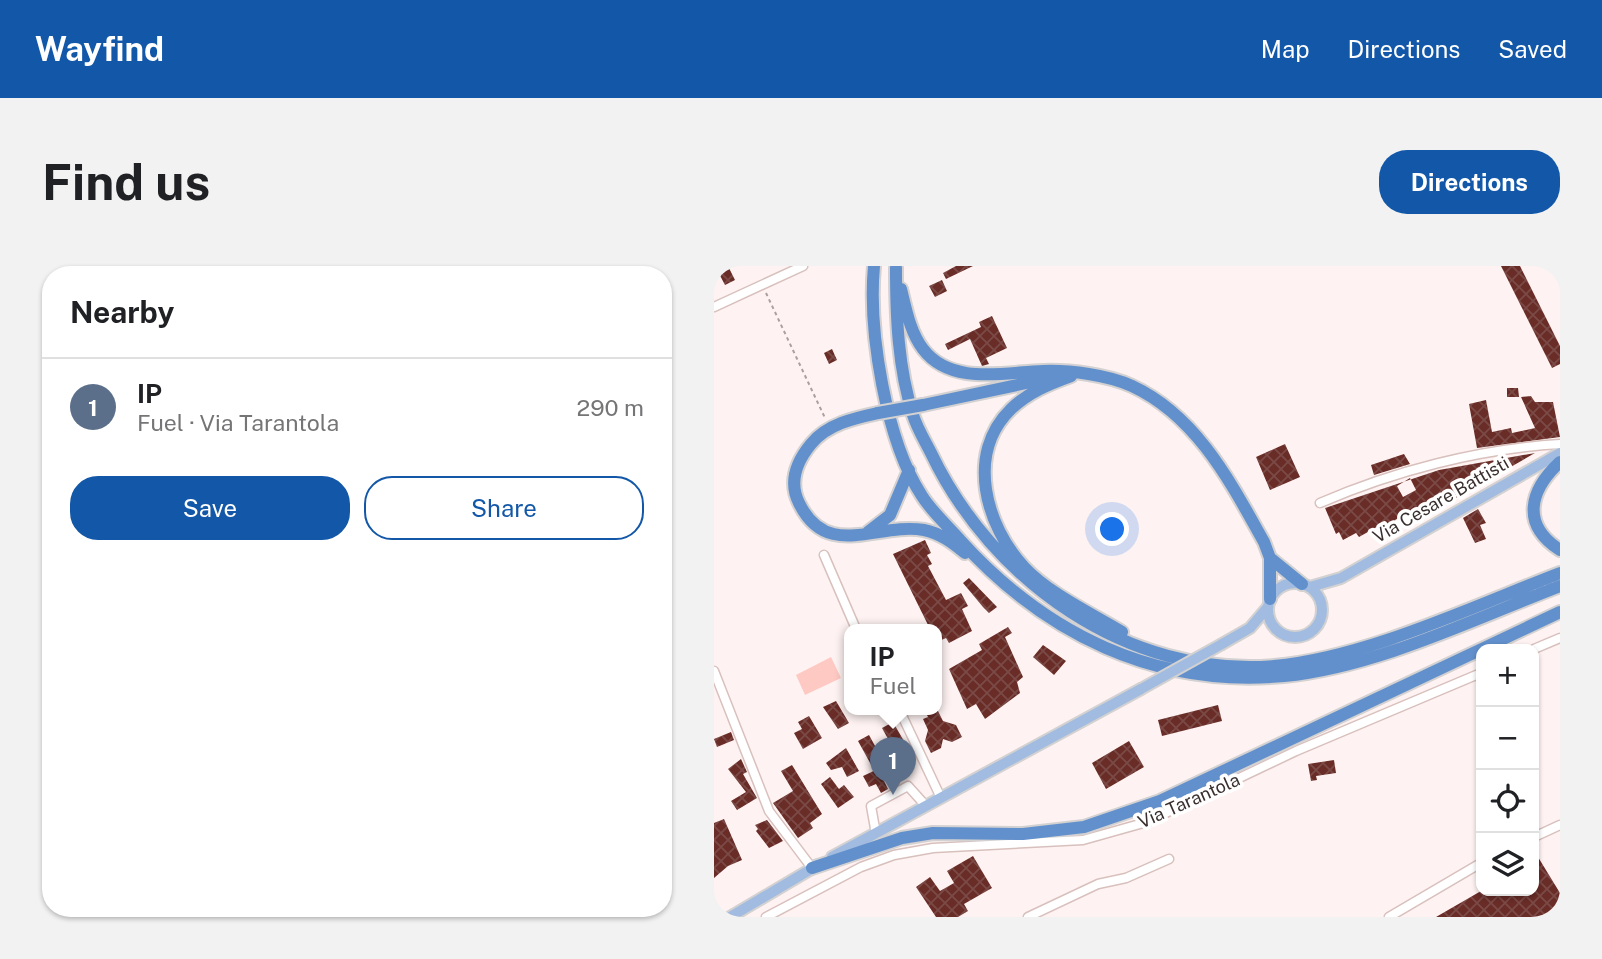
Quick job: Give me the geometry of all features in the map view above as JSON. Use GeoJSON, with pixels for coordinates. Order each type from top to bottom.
{"type":"FeatureCollection","features":[{"type":"Feature","properties":{"kind":"highway"},"geometry":{"type":"LineString","coordinates":[[874,266],[881,374],[889,418],[922,497],[986,568]]}},
{"type":"Feature","properties":{"kind":"highway"},"geometry":{"type":"LineString","coordinates":[[1306,586],[1270,558],[1228,481],[1196,435],[1180,419],[1132,385],[1045,371],[978,375],[953,369],[938,361],[923,349],[908,317],[897,268],[900,355],[913,416],[957,501],[985,540],[1031,584],[1073,615],[1110,634],[1153,650],[1241,666],[1273,666],[1334,656],[1560,573]]}},
{"type":"Feature","properties":{"kind":"highway"},"geometry":{"type":"LineString","coordinates":[[1075,374],[878,413],[828,429],[814,440],[801,456],[793,475],[796,498],[803,512],[816,526],[833,535],[862,535],[897,530],[937,533],[986,568],[1024,601],[1092,643],[1143,663],[1209,675],[1281,676],[1320,671],[1408,643],[1560,586]]}},
{"type":"Feature","properties":{"kind":"highway"},"geometry":{"type":"LineString","coordinates":[[1075,374],[1034,392],[1010,410],[992,437],[985,465],[988,505],[997,532],[1026,569],[1074,603],[1153,650]]}},
{"type":"Feature","properties":{"kind":"highway"},"geometry":{"type":"LineString","coordinates":[[1560,462],[1536,490],[1532,506],[1541,533],[1560,550]]}},
{"type":"Feature","properties":{"kind":"highway"},"geometry":{"type":"LineString","coordinates":[[862,535],[890,515],[909,470]]}},
{"type":"Feature","properties":{"kind":"highway"},"geometry":{"type":"LineString","coordinates":[[1268,603],[1270,558]]}},
{"type":"Feature","properties":{"kind":"highway"},"geometry":{"type":"LineString","coordinates":[[812,868],[902,838],[933,833],[1023,834],[1084,827],[1160,801],[1560,612]]}},
{"type":"Feature","properties":{"kind":"main road","name":"Via Cesare Battisti"},"geometry":{"type":"LineString","coordinates":[[1306,586],[1341,578],[1560,453]]}},
{"type":"Feature","properties":{"kind":"main road","name":"Via Cesare Battisti"},"geometry":{"type":"LineString","coordinates":[[1321,604],[1341,578]]}},
{"type":"Feature","properties":{"kind":"main road"},"geometry":{"type":"LineString","coordinates":[[732,916],[812,868],[1250,628],[1283,586],[1306,586],[1321,604],[1320,622],[1308,635],[1290,638],[1274,629],[1250,628]]}},
{"type":"Feature","properties":{"kind":"main road"},"geometry":{"type":"LineString","coordinates":[[1268,603],[1268,619],[1274,629]]}},
{"type":"Feature","properties":{"kind":"street"},"geometry":{"type":"LineString","coordinates":[[714,307],[803,266]]}},
{"type":"Feature","properties":{"kind":"street"},"geometry":{"type":"LineString","coordinates":[[1320,503],[1372,481],[1413,470],[1534,445],[1560,444]]}},
{"type":"Feature","properties":{"kind":"street"},"geometry":{"type":"LineString","coordinates":[[824,555],[854,624]]}},
{"type":"Feature","properties":{"kind":"street"},"geometry":{"type":"LineString","coordinates":[[1539,647],[1560,638]]}},
{"type":"Feature","properties":{"kind":"street"},"geometry":{"type":"LineString","coordinates":[[714,671],[769,811],[812,868]]}},
{"type":"Feature","properties":{"kind":"street","name":"Via Tarantola"},"geometry":{"type":"LineString","coordinates":[[766,917],[860,867],[894,855],[933,848],[1083,840],[1147,822],[1297,751],[1476,675]]}},
{"type":"Feature","properties":{"kind":"street"},"geometry":{"type":"LineString","coordinates":[[903,715],[941,798]]}},
{"type":"Feature","properties":{"kind":"street"},"geometry":{"type":"LineString","coordinates":[[876,834],[871,806],[908,786],[926,806]]}},
{"type":"Feature","properties":{"kind":"street"},"geometry":{"type":"LineString","coordinates":[[1539,835],[1560,825]]}},
{"type":"Feature","properties":{"kind":"street"},"geometry":{"type":"LineString","coordinates":[[1028,917],[1098,884],[1126,878],[1169,859]]}},
{"type":"Feature","properties":{"kind":"street"},"geometry":{"type":"LineString","coordinates":[[1388,917],[1476,866]]}},
{"type":"Feature","properties":{"kind":"path"},"geometry":{"type":"LineString","coordinates":[[762,285],[827,422]]}},
{"type":"Feature","properties":{"kind":"shaded area"},"geometry":{"type":"Polygon","coordinates":[[[831,657],[841,678],[805,695],[796,675],[831,657]]]}},
{"type":"Feature","properties":{"kind":"building"},"geometry":{"type":"Polygon","coordinates":[[[715,266],[728,266],[735,280],[725,285],[715,266]]]}},
{"type":"Feature","properties":{"kind":"building"},"geometry":{"type":"Polygon","coordinates":[[[956,266],[973,266],[946,279],[943,273],[956,266]]]}},
{"type":"Feature","properties":{"kind":"building"},"geometry":{"type":"Polygon","coordinates":[[[1501,266],[1520,266],[1560,346],[1560,364],[1552,368],[1501,266]]]}},
{"type":"Feature","properties":{"kind":"building"},"geometry":{"type":"Polygon","coordinates":[[[942,280],[947,291],[935,297],[929,286],[942,280]]]}},
{"type":"Feature","properties":{"kind":"building"},"geometry":{"type":"Polygon","coordinates":[[[992,316],[1007,348],[986,358],[989,364],[982,366],[970,339],[948,350],[945,344],[981,327],[979,322],[992,316]]]}},
{"type":"Feature","properties":{"kind":"building"},"geometry":{"type":"Polygon","coordinates":[[[832,349],[837,360],[829,364],[824,353],[832,349]]]}},
{"type":"Feature","properties":{"kind":"building"},"geometry":{"type":"Polygon","coordinates":[[[1507,388],[1518,388],[1519,397],[1507,397],[1507,388]]]}},
{"type":"Feature","properties":{"kind":"building"},"geometry":{"type":"Polygon","coordinates":[[[1531,396],[1535,402],[1553,402],[1560,437],[1477,448],[1469,404],[1486,400],[1492,432],[1511,428],[1512,433],[1535,428],[1521,397],[1531,396]]]}},
{"type":"Feature","properties":{"kind":"building"},"geometry":{"type":"Polygon","coordinates":[[[1285,444],[1300,477],[1270,490],[1256,457],[1285,444]]]}},
{"type":"Feature","properties":{"kind":"building"},"geometry":{"type":"Polygon","coordinates":[[[1535,453],[1423,517],[1418,508],[1395,520],[1397,525],[1386,531],[1382,524],[1359,537],[1356,533],[1343,540],[1339,532],[1336,534],[1325,508],[1404,482],[1397,486],[1403,497],[1416,490],[1411,479],[1439,470],[1535,453]]]}},
{"type":"Feature","properties":{"kind":"building"},"geometry":{"type":"Polygon","coordinates":[[[1404,454],[1410,464],[1374,475],[1371,465],[1404,454]]]}},
{"type":"Feature","properties":{"kind":"building"},"geometry":{"type":"Polygon","coordinates":[[[1478,509],[1486,523],[1480,525],[1486,539],[1475,543],[1463,518],[1478,509]]]}},
{"type":"Feature","properties":{"kind":"building"},"geometry":{"type":"Polygon","coordinates":[[[925,540],[931,553],[927,555],[932,564],[928,566],[946,600],[961,593],[968,606],[962,609],[972,631],[949,643],[946,638],[942,640],[942,624],[928,624],[893,554],[925,540]]]}},
{"type":"Feature","properties":{"kind":"building"},"geometry":{"type":"Polygon","coordinates":[[[969,578],[997,607],[989,613],[963,583],[969,578]]]}},
{"type":"Feature","properties":{"kind":"building"},"geometry":{"type":"Polygon","coordinates":[[[1008,627],[1012,633],[1005,637],[1023,677],[1017,682],[1020,693],[985,719],[976,704],[967,709],[949,669],[982,650],[979,644],[1008,627]]]}},
{"type":"Feature","properties":{"kind":"building"},"geometry":{"type":"Polygon","coordinates":[[[1043,645],[1066,661],[1054,675],[1033,657],[1043,645]]]}},
{"type":"Feature","properties":{"kind":"building"},"geometry":{"type":"Polygon","coordinates":[[[836,701],[849,723],[838,729],[823,707],[836,701]]]}},
{"type":"Feature","properties":{"kind":"building"},"geometry":{"type":"Polygon","coordinates":[[[1218,705],[1222,721],[1162,736],[1158,720],[1218,705]]]}},
{"type":"Feature","properties":{"kind":"building"},"geometry":{"type":"Polygon","coordinates":[[[927,715],[940,715],[943,721],[956,725],[962,737],[952,742],[943,739],[941,748],[931,753],[925,741],[928,730],[923,719],[928,717],[927,715]]]}},
{"type":"Feature","properties":{"kind":"building"},"geometry":{"type":"Polygon","coordinates":[[[809,716],[822,738],[803,749],[794,733],[802,729],[798,722],[809,716]]]}},
{"type":"Feature","properties":{"kind":"building"},"geometry":{"type":"Polygon","coordinates":[[[893,722],[909,750],[898,757],[882,728],[893,722]]]}},
{"type":"Feature","properties":{"kind":"building"},"geometry":{"type":"Polygon","coordinates":[[[731,732],[734,740],[717,747],[714,739],[731,732]]]}},
{"type":"Feature","properties":{"kind":"building"},"geometry":{"type":"Polygon","coordinates":[[[869,735],[885,764],[874,770],[858,741],[869,735]]]}},
{"type":"Feature","properties":{"kind":"building"},"geometry":{"type":"Polygon","coordinates":[[[1129,741],[1144,767],[1106,789],[1092,763],[1129,741]]]}},
{"type":"Feature","properties":{"kind":"building"},"geometry":{"type":"Polygon","coordinates":[[[846,748],[859,771],[847,777],[842,767],[831,770],[826,763],[846,748]]]}},
{"type":"Feature","properties":{"kind":"building"},"geometry":{"type":"Polygon","coordinates":[[[741,759],[747,772],[743,774],[757,798],[737,810],[731,801],[746,792],[728,769],[741,759]]]}},
{"type":"Feature","properties":{"kind":"building"},"geometry":{"type":"Polygon","coordinates":[[[1334,760],[1336,773],[1316,776],[1317,780],[1311,781],[1308,764],[1334,760]]]}},
{"type":"Feature","properties":{"kind":"building"},"geometry":{"type":"Polygon","coordinates":[[[792,765],[822,814],[810,823],[813,828],[798,838],[773,803],[793,791],[781,771],[792,765]]]}},
{"type":"Feature","properties":{"kind":"building"},"geometry":{"type":"Polygon","coordinates":[[[878,769],[888,789],[881,793],[876,784],[869,787],[863,776],[878,769]]]}},
{"type":"Feature","properties":{"kind":"building"},"geometry":{"type":"Polygon","coordinates":[[[830,777],[839,789],[844,785],[854,797],[838,808],[821,784],[830,777]]]}},
{"type":"Feature","properties":{"kind":"building"},"geometry":{"type":"Polygon","coordinates":[[[724,819],[742,860],[728,866],[714,878],[714,823],[724,819]]]}},
{"type":"Feature","properties":{"kind":"building"},"geometry":{"type":"Polygon","coordinates":[[[767,820],[783,841],[769,848],[756,831],[758,829],[755,825],[767,820]]]}},
{"type":"Feature","properties":{"kind":"building"},"geometry":{"type":"Polygon","coordinates":[[[973,856],[992,888],[964,904],[968,911],[958,917],[936,917],[916,887],[930,877],[940,891],[954,883],[947,871],[973,856]]]}},
{"type":"Feature","properties":{"kind":"building"},"geometry":{"type":"Polygon","coordinates":[[[1539,859],[1560,893],[1558,917],[1436,917],[1476,894],[1476,896],[1539,896],[1539,859]]]}},
{"type":"Feature","properties":{"kind":"place","name":"IP"},"geometry":{"type":"Point","coordinates":[893,795]}}]}
